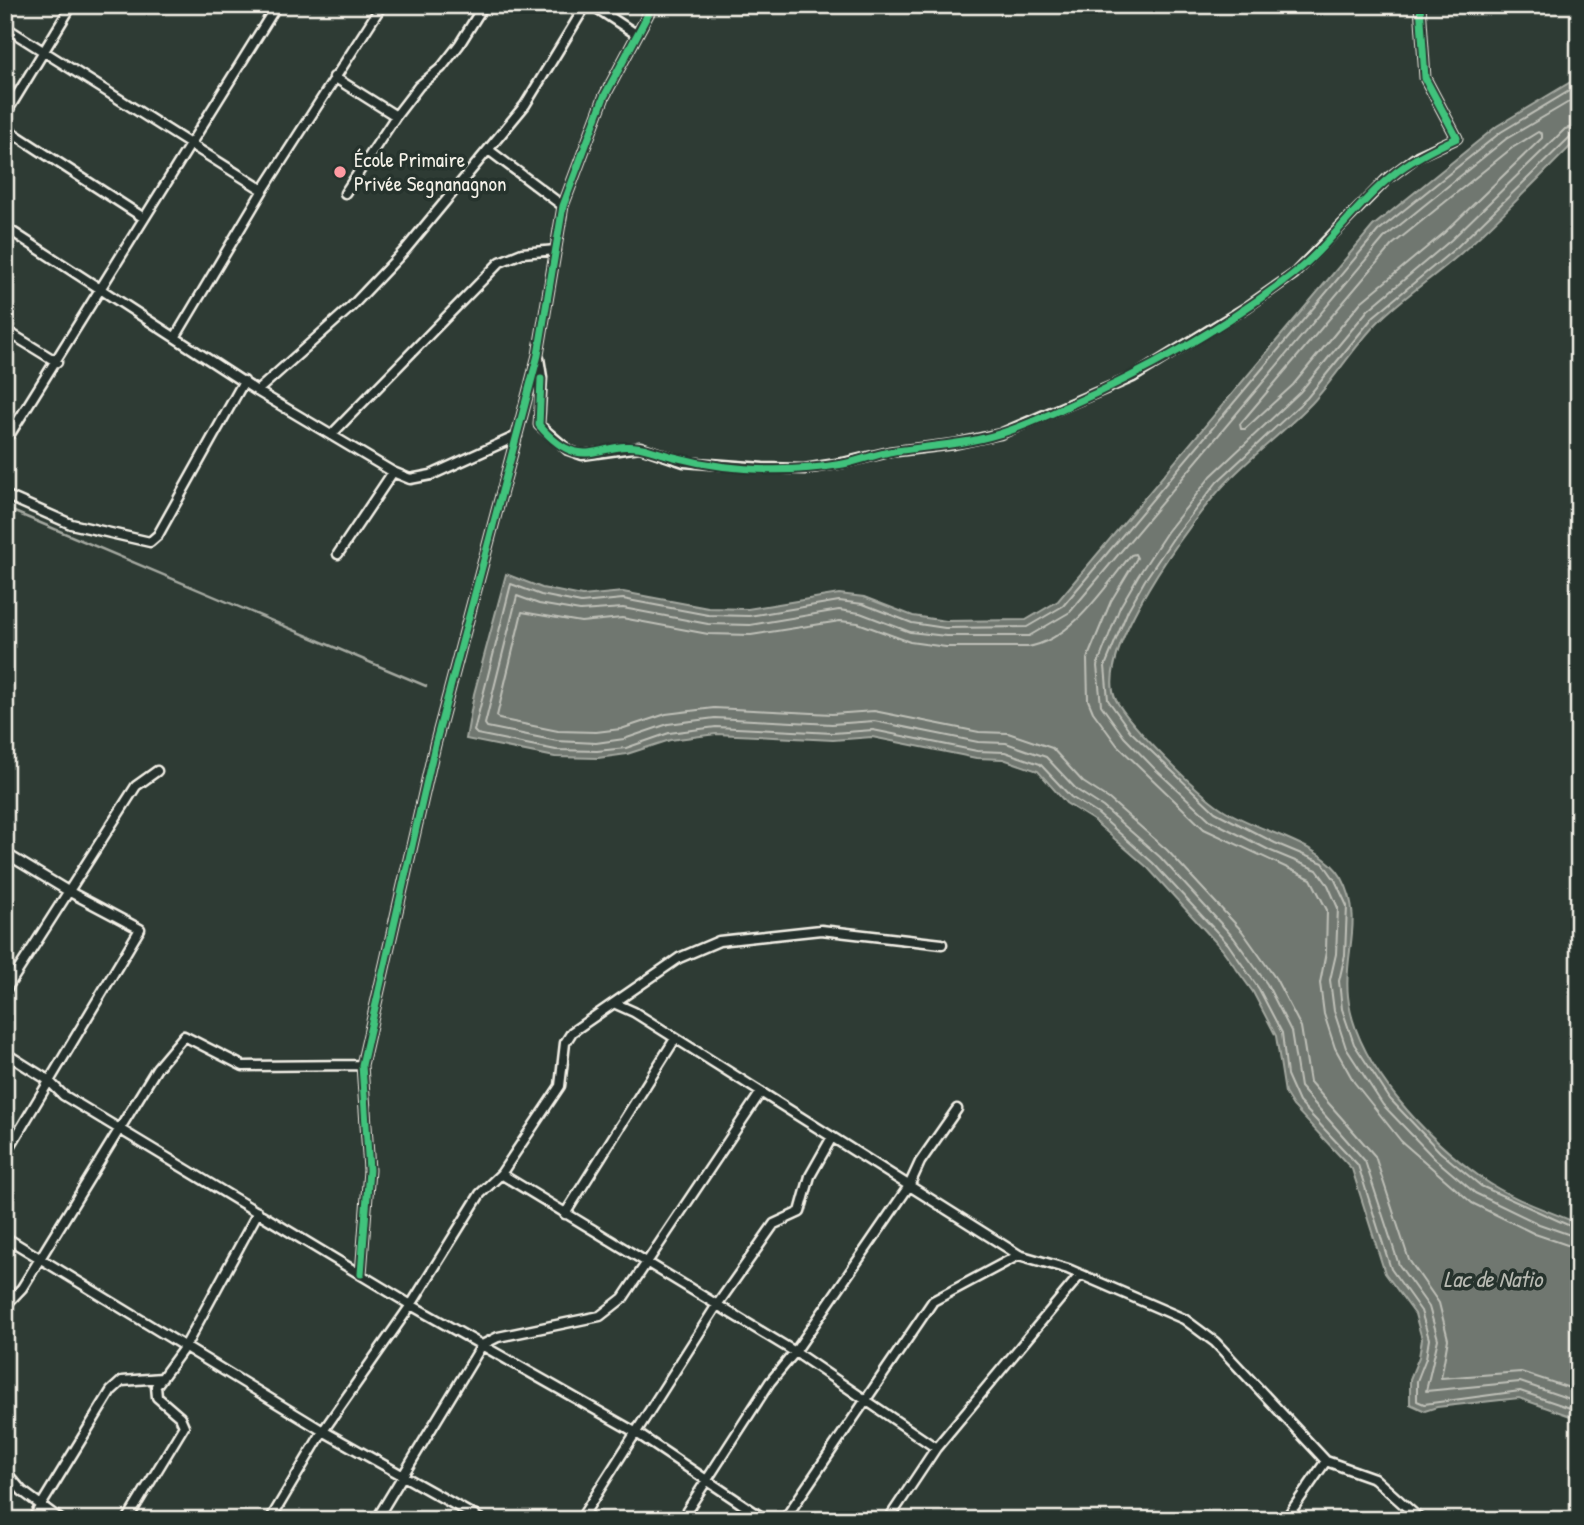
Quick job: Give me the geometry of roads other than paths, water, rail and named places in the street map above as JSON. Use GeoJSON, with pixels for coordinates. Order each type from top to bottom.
{"type":"FeatureCollection","features":[{"type":"Feature","properties":{"kind":"street"},"geometry":{"type":"LineString","coordinates":[[5,430],[10,434],[57,362],[188,145],[277,5]]}},
{"type":"Feature","properties":{"kind":"street"},"geometry":{"type":"LineString","coordinates":[[176,336],[263,190],[382,5]]}},
{"type":"Feature","properties":{"kind":"street"},"geometry":{"type":"LineString","coordinates":[[345,193],[396,116],[419,86],[441,68],[484,5]]}},
{"type":"Feature","properties":{"kind":"street"},"geometry":{"type":"LineString","coordinates":[[257,391],[351,307],[405,250],[490,151],[525,105],[586,5]]}},
{"type":"Feature","properties":{"kind":"street"},"geometry":{"type":"LineString","coordinates":[[592,5],[636,34]]}},
{"type":"Feature","properties":{"kind":"street"},"geometry":{"type":"LineString","coordinates":[[361,1274],[369,1170],[362,1065],[435,745],[538,355],[564,206],[604,97],[653,5]]}},
{"type":"Feature","properties":{"kind":"street"},"geometry":{"type":"LineString","coordinates":[[538,355],[541,368],[539,425],[568,450],[582,455],[640,447],[684,462],[804,469],[1000,434],[1133,377],[1247,307],[1294,274],[1387,179],[1418,156],[1457,138],[1425,78],[1420,5]]}},
{"type":"Feature","properties":{"kind":"street"},"geometry":{"type":"LineString","coordinates":[[5,115],[71,6]]}},
{"type":"Feature","properties":{"kind":"street"},"geometry":{"type":"LineString","coordinates":[[5,27],[263,190]]}},
{"type":"Feature","properties":{"kind":"street"},"geometry":{"type":"LineString","coordinates":[[334,78],[396,116]]}},
{"type":"Feature","properties":{"kind":"street"},"geometry":{"type":"LineString","coordinates":[[5,128],[144,218]]}},
{"type":"Feature","properties":{"kind":"street"},"geometry":{"type":"LineString","coordinates":[[490,151],[564,206]]}},
{"type":"Feature","properties":{"kind":"street"},"geometry":{"type":"LineString","coordinates":[[5,227],[257,391],[393,472],[410,479],[431,475],[517,436]]}},
{"type":"Feature","properties":{"kind":"street"},"geometry":{"type":"LineString","coordinates":[[331,435],[500,262],[522,253],[556,250]]}},
{"type":"Feature","properties":{"kind":"street"},"geometry":{"type":"LineString","coordinates":[[5,330],[57,362]]}},
{"type":"Feature","properties":{"kind":"street"},"geometry":{"type":"LineString","coordinates":[[5,495],[71,524],[149,542],[158,535],[244,381]]}},
{"type":"Feature","properties":{"kind":"street"},"geometry":{"type":"LineString","coordinates":[[338,554],[393,472]]}},
{"type":"Feature","properties":{"kind":"street"},"geometry":{"type":"LineString","coordinates":[[5,991],[136,786],[157,771]]}},
{"type":"Feature","properties":{"kind":"street"},"geometry":{"type":"LineString","coordinates":[[5,853],[68,891],[140,929],[5,1155]]}},
{"type":"Feature","properties":{"kind":"street"},"geometry":{"type":"LineString","coordinates":[[270,1520],[323,1431],[411,1305],[480,1194],[500,1174],[560,1086],[565,1043],[572,1032],[679,958],[719,942],[821,930],[943,944]]}},
{"type":"Feature","properties":{"kind":"street"},"geometry":{"type":"LineString","coordinates":[[616,1004],[634,1012],[1019,1255],[1080,1275],[1184,1319],[1214,1342],[1326,1461],[1374,1478],[1421,1520]]}},
{"type":"Feature","properties":{"kind":"street"},"geometry":{"type":"LineString","coordinates":[[5,1306],[22,1288],[157,1068],[184,1036],[243,1066],[362,1065]]}},
{"type":"Feature","properties":{"kind":"street"},"geometry":{"type":"LineString","coordinates":[[565,1214],[675,1039]]}},
{"type":"Feature","properties":{"kind":"street"},"geometry":{"type":"LineString","coordinates":[[5,1053],[48,1080],[63,1094],[411,1305],[635,1432],[766,1520]]}},
{"type":"Feature","properties":{"kind":"street"},"geometry":{"type":"LineString","coordinates":[[376,1520],[482,1345],[498,1337],[600,1316],[624,1298],[761,1092]]}},
{"type":"Feature","properties":{"kind":"street"},"geometry":{"type":"LineString","coordinates":[[681,1520],[770,1382],[795,1352],[909,1186],[920,1162],[957,1110]]}},
{"type":"Feature","properties":{"kind":"street"},"geometry":{"type":"LineString","coordinates":[[580,1520],[635,1432],[774,1224],[800,1212],[810,1175],[832,1137]]}},
{"type":"Feature","properties":{"kind":"street"},"geometry":{"type":"LineString","coordinates":[[500,1174],[795,1352],[936,1448]]}},
{"type":"Feature","properties":{"kind":"street"},"geometry":{"type":"LineString","coordinates":[[127,1520],[184,1426],[180,1417],[157,1397],[156,1386],[186,1345],[258,1212]]}},
{"type":"Feature","properties":{"kind":"street"},"geometry":{"type":"LineString","coordinates":[[5,1237],[323,1431],[482,1520]]}},
{"type":"Feature","properties":{"kind":"street"},"geometry":{"type":"LineString","coordinates":[[784,1520],[933,1301],[1019,1255]]}},
{"type":"Feature","properties":{"kind":"street"},"geometry":{"type":"LineString","coordinates":[[888,1520],[936,1448],[1080,1275]]}},
{"type":"Feature","properties":{"kind":"street"},"geometry":{"type":"LineString","coordinates":[[32,1520],[110,1391],[122,1381],[162,1378]]}},
{"type":"Feature","properties":{"kind":"street"},"geometry":{"type":"LineString","coordinates":[[1285,1520],[1326,1461]]}},
{"type":"Feature","properties":{"kind":"street"},"geometry":{"type":"LineString","coordinates":[[5,1471],[22,1491],[61,1520]]}},
{"type":"Feature","properties":{"kind":"water","name":"Lac de Natio"},"geometry":{"type":"Polygon","coordinates":[[[1579,77],[1579,138],[1475,240],[1379,321],[1312,403],[1234,474],[1209,502],[1149,588],[1118,652],[1112,679],[1116,700],[1123,711],[1196,788],[1221,808],[1320,855],[1342,878],[1352,908],[1347,980],[1354,1022],[1364,1048],[1398,1099],[1440,1144],[1483,1179],[1517,1198],[1579,1224],[1579,1419],[1519,1398],[1437,1407],[1425,1411],[1410,1404],[1410,1379],[1419,1357],[1422,1339],[1415,1314],[1385,1273],[1352,1169],[1293,1106],[1285,1093],[1276,1036],[1253,992],[1222,949],[1148,868],[1093,820],[1066,803],[1038,771],[1003,759],[976,758],[872,737],[833,740],[716,734],[670,740],[627,754],[598,758],[555,757],[466,739],[474,694],[506,574],[542,588],[582,596],[623,592],[708,608],[748,609],[839,594],[864,597],[913,616],[946,621],[1026,620],[1058,601],[1373,226],[1497,126],[1579,77]]]}},
{"type":"Feature","properties":{"kind":"waterway"},"geometry":{"type":"LineString","coordinates":[[5,508],[426,686]]}},
{"type":"Feature","properties":{"kind":"place","name":"École Primaire Privée Segnanagnon"},"geometry":{"type":"Point","coordinates":[340,172]}}]}
